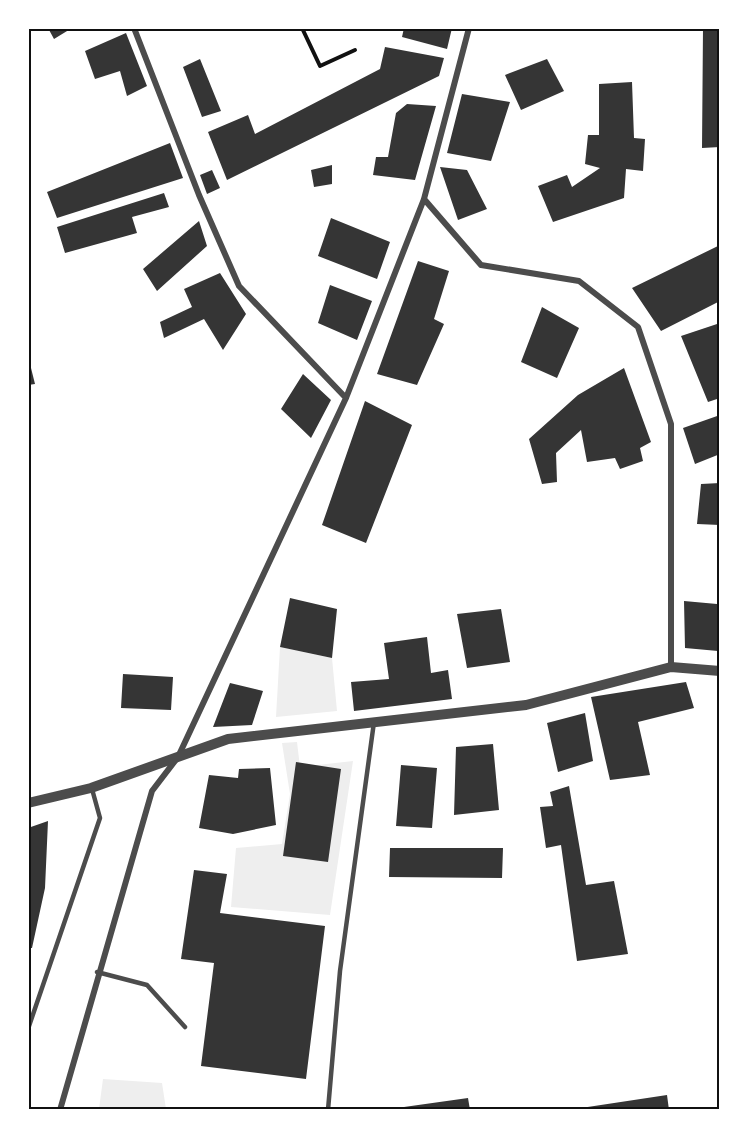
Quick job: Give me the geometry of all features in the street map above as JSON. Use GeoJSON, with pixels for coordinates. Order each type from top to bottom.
{"type":"FeatureCollection","features":[{"type":"Feature","properties":{"kind":"street"},"geometry":{"type":"LineString","coordinates":[[134,28],[199,195],[239,286],[346,398]]}},
{"type":"Feature","properties":{"kind":"street"},"geometry":{"type":"LineString","coordinates":[[60,1110],[152,791],[178,757],[346,398],[424,199],[469,28]]}},
{"type":"Feature","properties":{"kind":"street"},"geometry":{"type":"LineString","coordinates":[[424,199],[481,265],[579,281],[638,327],[671,424],[671,667]]}},
{"type":"Feature","properties":{"kind":"street"},"geometry":{"type":"LineString","coordinates":[[28,803],[92,788],[228,739],[526,705],[671,667],[720,670]]}},
{"type":"Feature","properties":{"kind":"lane"},"geometry":{"type":"LineString","coordinates":[[328,1110],[340,971],[374,722]]}},
{"type":"Feature","properties":{"kind":"lane"},"geometry":{"type":"LineString","coordinates":[[28,1029],[100,818],[92,788]]}},
{"type":"Feature","properties":{"kind":"lane"},"geometry":{"type":"LineString","coordinates":[[98,972],[147,985],[185,1027]]}},
{"type":"Feature","properties":{"kind":"path"},"geometry":{"type":"LineString","coordinates":[[302,28],[320,66],[355,50]]}},
{"type":"Feature","properties":{"kind":"shaded area"},"geometry":{"type":"Polygon","coordinates":[[[280,647],[332,658],[337,711],[276,717],[280,647]]]}},
{"type":"Feature","properties":{"kind":"shaded area"},"geometry":{"type":"Polygon","coordinates":[[[297,742],[300,767],[353,761],[330,915],[231,907],[236,848],[282,844],[290,794],[282,743],[297,742]]]}},
{"type":"Feature","properties":{"kind":"shaded area"},"geometry":{"type":"Polygon","coordinates":[[[103,1079],[162,1083],[166,1109],[99,1109],[103,1079]]]}},
{"type":"Feature","properties":{"kind":"building"},"geometry":{"type":"Polygon","coordinates":[[[48,28],[72,28],[54,39],[48,28]]]}},
{"type":"Feature","properties":{"kind":"building"},"geometry":{"type":"Polygon","coordinates":[[[404,28],[452,28],[447,49],[402,37],[404,28]]]}},
{"type":"Feature","properties":{"kind":"building"},"geometry":{"type":"Polygon","coordinates":[[[703,28],[720,28],[720,147],[702,148],[703,28]]]}},
{"type":"Feature","properties":{"kind":"building"},"geometry":{"type":"Polygon","coordinates":[[[126,33],[147,86],[127,96],[120,71],[95,79],[85,51],[126,33]]]}},
{"type":"Feature","properties":{"kind":"building"},"geometry":{"type":"Polygon","coordinates":[[[385,47],[444,58],[439,76],[227,180],[208,132],[248,115],[255,134],[380,69],[385,47]]]}},
{"type":"Feature","properties":{"kind":"building"},"geometry":{"type":"Polygon","coordinates":[[[200,59],[221,111],[202,117],[183,67],[200,59]]]}},
{"type":"Feature","properties":{"kind":"building"},"geometry":{"type":"Polygon","coordinates":[[[547,59],[564,91],[521,110],[505,75],[547,59]]]}},
{"type":"Feature","properties":{"kind":"building"},"geometry":{"type":"Polygon","coordinates":[[[632,82],[634,138],[645,139],[643,171],[626,169],[624,198],[553,222],[538,186],[567,175],[572,187],[600,168],[585,164],[588,135],[599,135],[599,84],[632,82]]]}},
{"type":"Feature","properties":{"kind":"building"},"geometry":{"type":"Polygon","coordinates":[[[462,94],[510,102],[491,161],[447,153],[462,94]]]}},
{"type":"Feature","properties":{"kind":"building"},"geometry":{"type":"Polygon","coordinates":[[[407,104],[436,106],[415,180],[373,175],[376,157],[388,157],[396,113],[407,104]]]}},
{"type":"Feature","properties":{"kind":"building"},"geometry":{"type":"Polygon","coordinates":[[[170,143],[183,178],[57,218],[47,192],[170,143]]]}},
{"type":"Feature","properties":{"kind":"building"},"geometry":{"type":"Polygon","coordinates":[[[332,165],[332,184],[314,187],[311,170],[332,165]]]}},
{"type":"Feature","properties":{"kind":"building"},"geometry":{"type":"Polygon","coordinates":[[[440,167],[467,170],[487,209],[458,220],[440,167]]]}},
{"type":"Feature","properties":{"kind":"building"},"geometry":{"type":"Polygon","coordinates":[[[212,170],[220,188],[207,194],[200,175],[212,170]]]}},
{"type":"Feature","properties":{"kind":"building"},"geometry":{"type":"Polygon","coordinates":[[[164,193],[169,207],[132,217],[137,233],[65,253],[57,227],[164,193]]]}},
{"type":"Feature","properties":{"kind":"building"},"geometry":{"type":"Polygon","coordinates":[[[331,218],[390,242],[377,279],[318,256],[331,218]]]}},
{"type":"Feature","properties":{"kind":"building"},"geometry":{"type":"Polygon","coordinates":[[[199,221],[207,246],[157,291],[143,269],[199,221]]]}},
{"type":"Feature","properties":{"kind":"building"},"geometry":{"type":"Polygon","coordinates":[[[720,245],[720,301],[661,331],[632,288],[720,245]]]}},
{"type":"Feature","properties":{"kind":"building"},"geometry":{"type":"Polygon","coordinates":[[[418,261],[449,271],[434,319],[444,324],[417,385],[377,374],[418,261]]]}},
{"type":"Feature","properties":{"kind":"building"},"geometry":{"type":"Polygon","coordinates":[[[220,273],[246,314],[223,350],[204,319],[164,338],[160,322],[192,307],[184,289],[220,273]]]}},
{"type":"Feature","properties":{"kind":"building"},"geometry":{"type":"Polygon","coordinates":[[[330,285],[372,301],[357,340],[318,323],[330,285]]]}},
{"type":"Feature","properties":{"kind":"building"},"geometry":{"type":"Polygon","coordinates":[[[542,307],[579,328],[557,378],[521,362],[542,307]]]}},
{"type":"Feature","properties":{"kind":"building"},"geometry":{"type":"Polygon","coordinates":[[[720,323],[720,398],[708,402],[681,336],[720,323]]]}},
{"type":"Feature","properties":{"kind":"building"},"geometry":{"type":"Polygon","coordinates":[[[28,356],[35,384],[28,385],[28,356]]]}},
{"type":"Feature","properties":{"kind":"building"},"geometry":{"type":"Polygon","coordinates":[[[624,368],[651,442],[640,448],[643,461],[620,469],[615,458],[587,462],[581,430],[556,453],[557,482],[542,484],[529,439],[578,395],[624,368]]]}},
{"type":"Feature","properties":{"kind":"building"},"geometry":{"type":"Polygon","coordinates":[[[303,374],[331,400],[311,438],[281,409],[303,374]]]}},
{"type":"Feature","properties":{"kind":"building"},"geometry":{"type":"Polygon","coordinates":[[[365,401],[412,425],[366,543],[322,525],[365,401]]]}},
{"type":"Feature","properties":{"kind":"building"},"geometry":{"type":"Polygon","coordinates":[[[720,415],[720,454],[695,464],[683,428],[720,415]]]}},
{"type":"Feature","properties":{"kind":"building"},"geometry":{"type":"Polygon","coordinates":[[[720,483],[720,525],[697,524],[701,484],[720,483]]]}},
{"type":"Feature","properties":{"kind":"building"},"geometry":{"type":"Polygon","coordinates":[[[290,598],[337,609],[332,658],[280,647],[290,598]]]}},
{"type":"Feature","properties":{"kind":"building"},"geometry":{"type":"Polygon","coordinates":[[[684,601],[717,604],[718,651],[685,648],[684,601]]]}},
{"type":"Feature","properties":{"kind":"building"},"geometry":{"type":"Polygon","coordinates":[[[501,609],[510,662],[467,668],[457,614],[501,609]]]}},
{"type":"Feature","properties":{"kind":"building"},"geometry":{"type":"Polygon","coordinates":[[[427,637],[431,673],[448,670],[452,699],[354,711],[351,682],[389,679],[384,643],[427,637]]]}},
{"type":"Feature","properties":{"kind":"building"},"geometry":{"type":"Polygon","coordinates":[[[123,674],[173,677],[171,710],[121,708],[123,674]]]}},
{"type":"Feature","properties":{"kind":"building"},"geometry":{"type":"Polygon","coordinates":[[[686,682],[694,708],[638,722],[650,775],[610,780],[591,697],[686,682]]]}},
{"type":"Feature","properties":{"kind":"building"},"geometry":{"type":"Polygon","coordinates":[[[230,683],[263,691],[252,725],[213,727],[230,683]]]}},
{"type":"Feature","properties":{"kind":"building"},"geometry":{"type":"Polygon","coordinates":[[[585,713],[593,761],[558,772],[547,723],[585,713]]]}},
{"type":"Feature","properties":{"kind":"building"},"geometry":{"type":"Polygon","coordinates":[[[493,744],[499,810],[454,815],[456,747],[493,744]]]}},
{"type":"Feature","properties":{"kind":"building"},"geometry":{"type":"Polygon","coordinates":[[[296,762],[341,769],[328,862],[283,856],[296,762]]]}},
{"type":"Feature","properties":{"kind":"building"},"geometry":{"type":"Polygon","coordinates":[[[401,765],[437,768],[432,828],[396,826],[401,765]]]}},
{"type":"Feature","properties":{"kind":"building"},"geometry":{"type":"Polygon","coordinates":[[[270,768],[276,825],[233,834],[199,828],[209,775],[238,778],[239,769],[270,768]]]}},
{"type":"Feature","properties":{"kind":"building"},"geometry":{"type":"Polygon","coordinates":[[[569,786],[586,885],[614,881],[628,954],[577,961],[561,845],[546,848],[540,807],[553,806],[550,792],[569,786]]]}},
{"type":"Feature","properties":{"kind":"building"},"geometry":{"type":"Polygon","coordinates":[[[48,821],[45,888],[32,948],[28,948],[28,828],[48,821]]]}},
{"type":"Feature","properties":{"kind":"building"},"geometry":{"type":"Polygon","coordinates":[[[390,848],[503,848],[502,878],[389,877],[390,848]]]}},
{"type":"Feature","properties":{"kind":"building"},"geometry":{"type":"Polygon","coordinates":[[[194,870],[227,874],[220,913],[325,926],[306,1079],[201,1066],[214,963],[181,959],[194,870]]]}},
{"type":"Feature","properties":{"kind":"building"},"geometry":{"type":"Polygon","coordinates":[[[667,1095],[669,1110],[581,1110],[581,1108],[667,1095]]]}},
{"type":"Feature","properties":{"kind":"building"},"geometry":{"type":"Polygon","coordinates":[[[468,1098],[470,1110],[405,1110],[404,1107],[468,1098]]]}}]}
